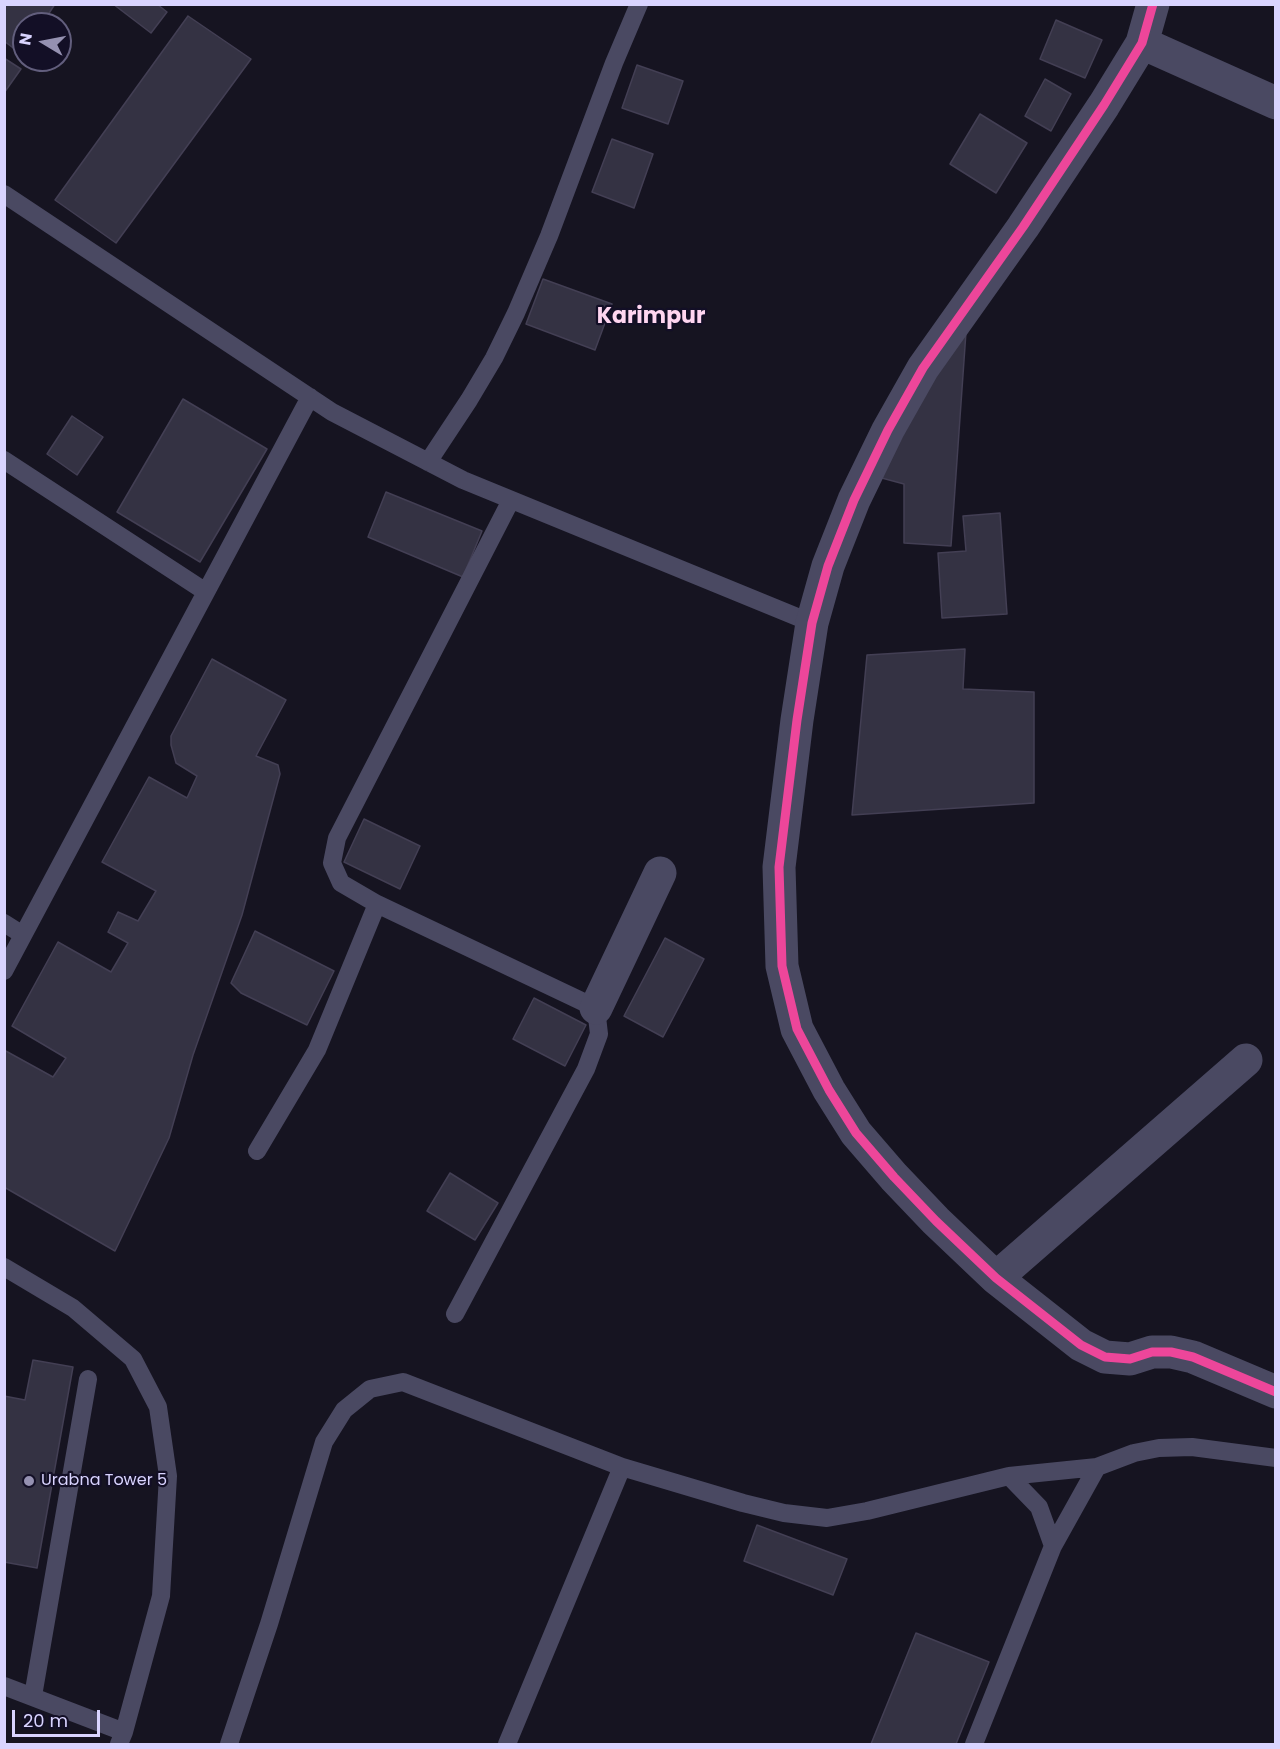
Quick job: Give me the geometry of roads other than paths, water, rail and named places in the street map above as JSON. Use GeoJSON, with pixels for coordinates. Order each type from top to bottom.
{"type":"FeatureCollection","features":[{"type":"Feature","properties":{"kind":"street"},"geometry":{"type":"LineString","coordinates":[[1153,4],[1142,43],[1104,105],[971,303],[923,368],[888,430],[854,500],[828,566],[812,623],[797,720],[779,867],[782,966],[797,1029],[829,1090],[856,1133],[936,1221],[996,1278],[1081,1345],[1105,1356],[1130,1359],[1152,1352],[1171,1352],[1193,1357],[1275,1392]]}},
{"type":"Feature","properties":{"kind":"street"},"geometry":{"type":"LineString","coordinates":[[1142,43],[1275,103]]}},
{"type":"Feature","properties":{"kind":"street"},"geometry":{"type":"LineString","coordinates":[[596,1008],[660,873]]}},
{"type":"Feature","properties":{"kind":"street"},"geometry":{"type":"LineString","coordinates":[[996,1278],[1246,1060]]}},
{"type":"Feature","properties":{"kind":"lane"},"geometry":{"type":"LineString","coordinates":[[428,462],[494,358],[516,313],[549,236],[614,63],[639,4]]}},
{"type":"Feature","properties":{"kind":"lane"},"geometry":{"type":"LineString","coordinates":[[4,194],[332,412],[463,480],[812,623]]}},
{"type":"Feature","properties":{"kind":"lane"},"geometry":{"type":"LineString","coordinates":[[4,971],[310,397]]}},
{"type":"Feature","properties":{"kind":"lane"},"geometry":{"type":"LineString","coordinates":[[4,460],[206,592]]}},
{"type":"Feature","properties":{"kind":"lane"},"geometry":{"type":"LineString","coordinates":[[455,1314],[586,1069],[599,1034],[596,1008],[377,904],[341,884],[332,863],[337,838],[511,500]]}},
{"type":"Feature","properties":{"kind":"lane"},"geometry":{"type":"LineString","coordinates":[[257,1151],[317,1050],[377,904]]}},
{"type":"Feature","properties":{"kind":"lane"},"geometry":{"type":"LineString","coordinates":[[4,923],[23,935]]}},
{"type":"Feature","properties":{"kind":"lane"},"geometry":{"type":"LineString","coordinates":[[4,1267],[73,1308],[133,1359],[158,1407],[168,1476],[161,1596],[121,1738],[33,1696],[4,1686]]}},
{"type":"Feature","properties":{"kind":"lane"},"geometry":{"type":"LineString","coordinates":[[33,1696],[88,1379]]}},
{"type":"Feature","properties":{"kind":"lane"},"geometry":{"type":"LineString","coordinates":[[230,1744],[324,1442],[344,1410],[370,1389],[403,1382],[622,1467],[743,1503],[784,1513],[827,1518],[867,1511],[1010,1476],[1097,1467],[1134,1453],[1159,1448],[1192,1447],[1275,1458]]}},
{"type":"Feature","properties":{"kind":"lane"},"geometry":{"type":"LineString","coordinates":[[507,1744],[622,1467]]}},
{"type":"Feature","properties":{"kind":"lane"},"geometry":{"type":"LineString","coordinates":[[974,1744],[1053,1546],[1097,1467]]}},
{"type":"Feature","properties":{"kind":"lane"},"geometry":{"type":"LineString","coordinates":[[1010,1476],[1039,1508],[1053,1546]]}},
{"type":"Feature","properties":{"kind":"place","name":"Urabna Tower 5"},"geometry":{"type":"Point","coordinates":[29,1481]}},
{"type":"Feature","properties":{"kind":"district","name":"Karimpur"},"geometry":{"type":"Point","coordinates":[651,317]}}]}
